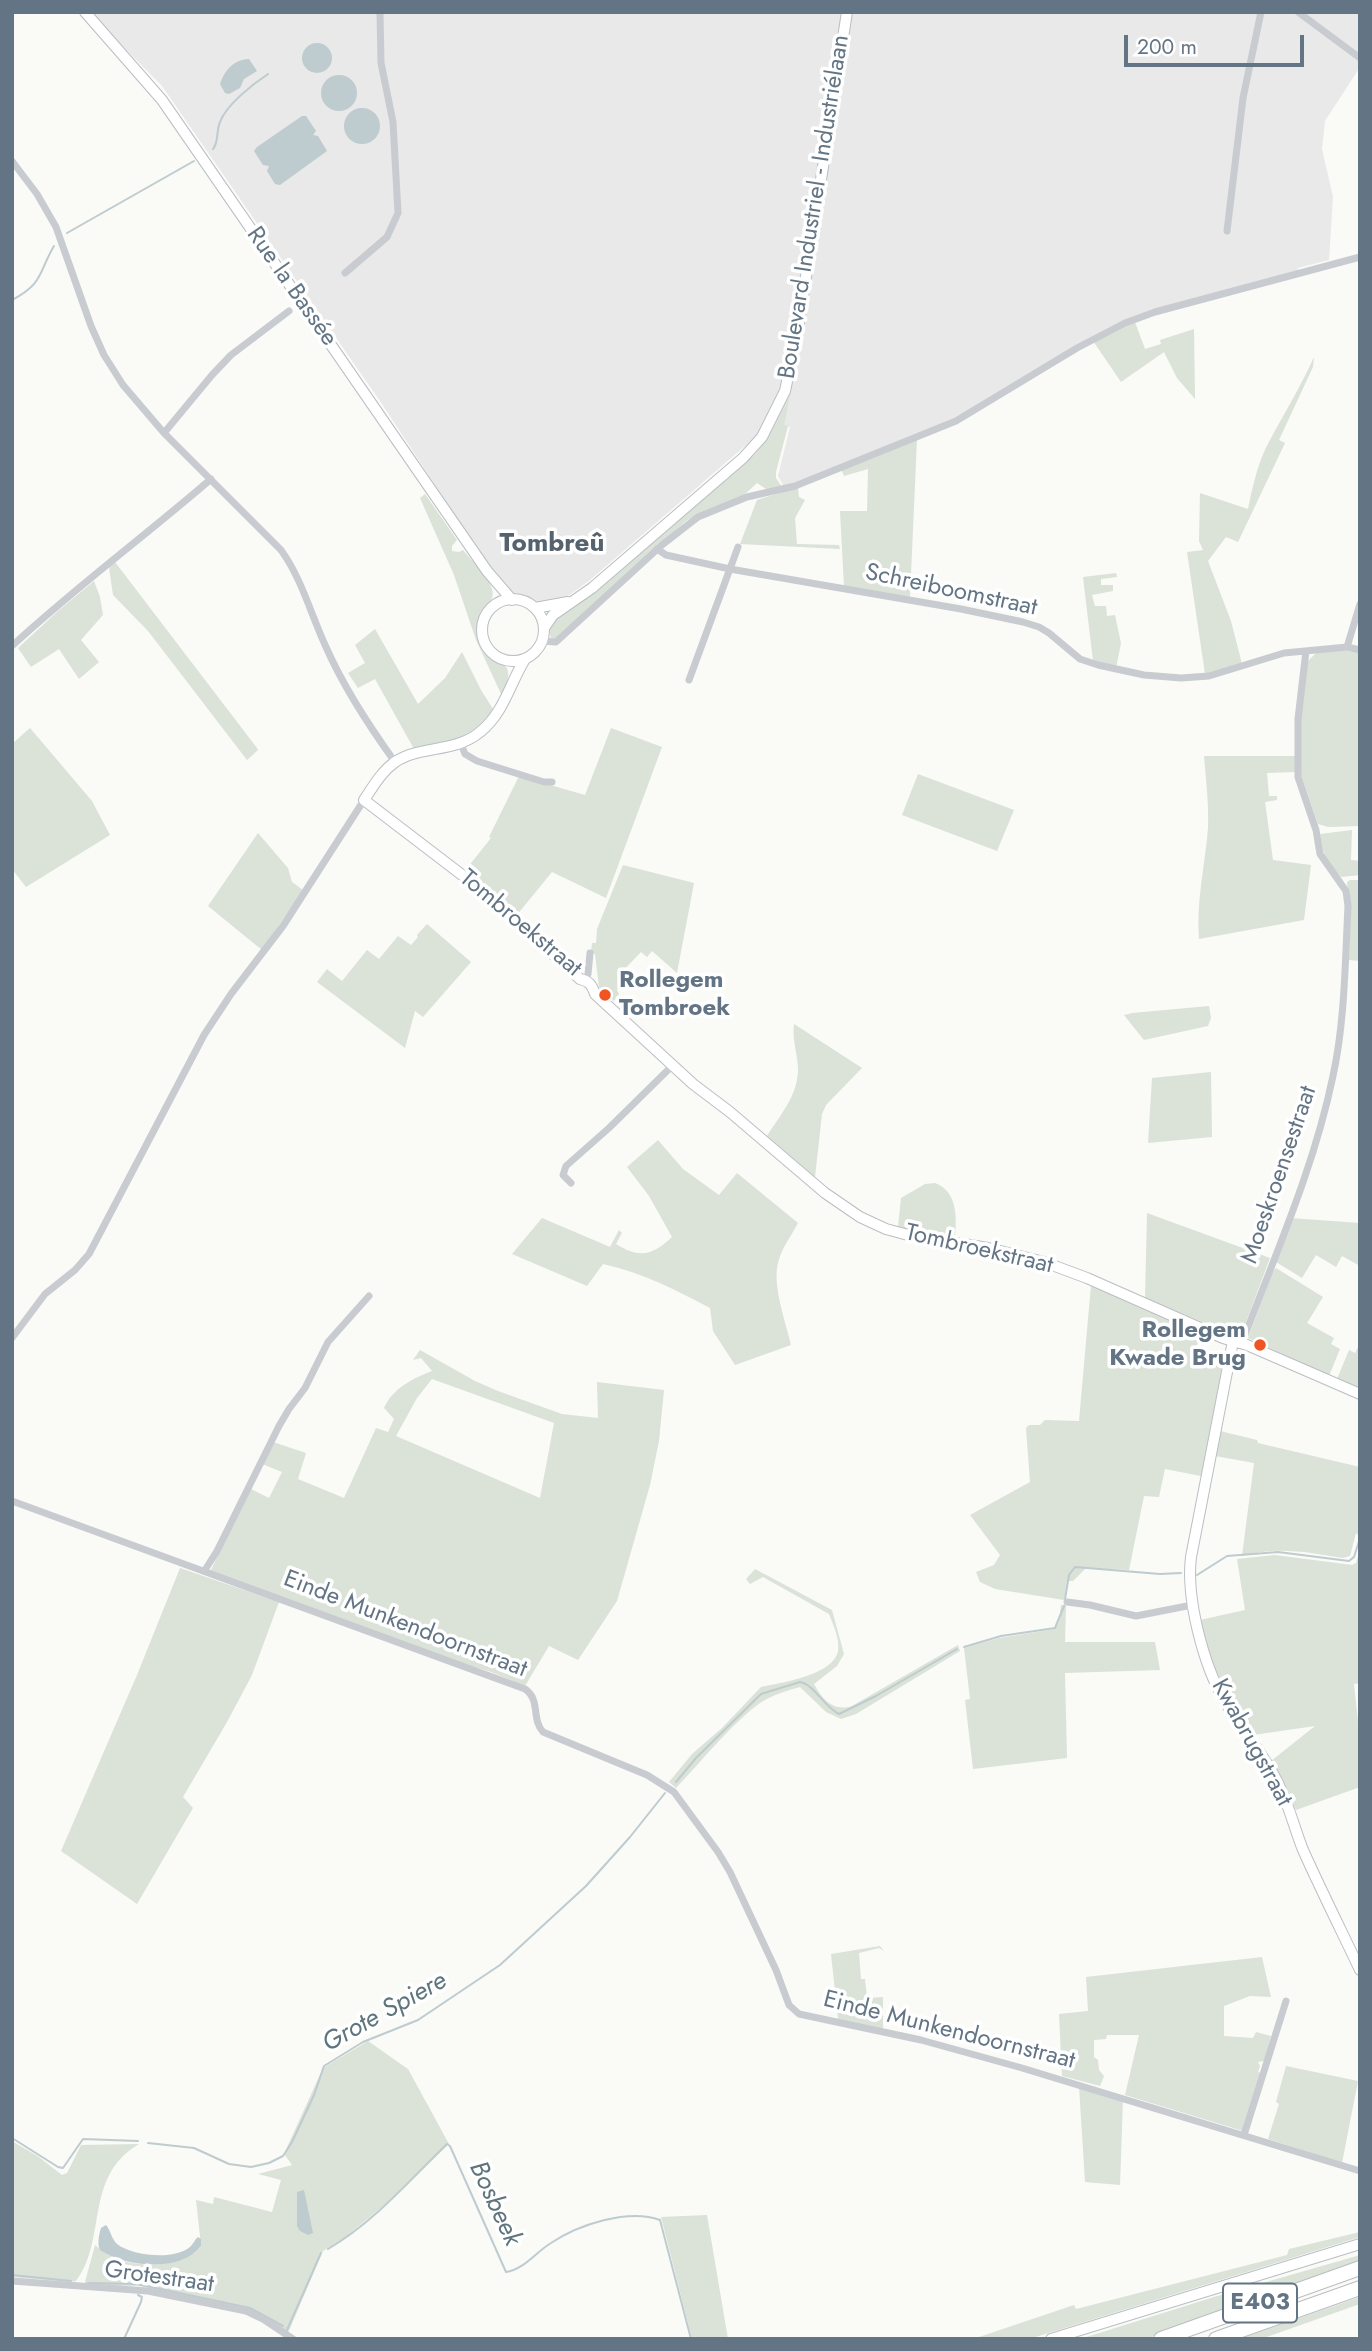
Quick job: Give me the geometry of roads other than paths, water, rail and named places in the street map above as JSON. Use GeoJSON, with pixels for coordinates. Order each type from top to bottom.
{"type":"FeatureCollection","features":[{"type":"Feature","properties":{"kind":"highway","name":"E403"},"geometry":{"type":"LineString","coordinates":[[1161,2339],[1360,2268]]}},
{"type":"Feature","properties":{"kind":"highway","name":"E403"},"geometry":{"type":"LineString","coordinates":[[1216,2339],[1360,2288]]}},
{"type":"Feature","properties":{"kind":"street","name":"Rue la Bassée"},"geometry":{"type":"LineString","coordinates":[[85,12],[162,100],[487,571],[512,600]]}},
{"type":"Feature","properties":{"kind":"street"},"geometry":{"type":"LineString","coordinates":[[345,273],[387,237],[398,212],[393,130],[381,63],[380,12]]}},
{"type":"Feature","properties":{"kind":"street","name":"Boulevard Industriel - Industriélaan"},"geometry":{"type":"LineString","coordinates":[[544,628],[553,615],[592,588],[743,458],[762,437],[773,418],[785,391],[798,328],[847,12]]}},
{"type":"Feature","properties":{"kind":"street"},"geometry":{"type":"LineString","coordinates":[[1227,232],[1243,98],[1261,12]]}},
{"type":"Feature","properties":{"kind":"street"},"geometry":{"type":"LineString","coordinates":[[1298,12],[1360,58]]}},
{"type":"Feature","properties":{"kind":"street"},"geometry":{"type":"LineString","coordinates":[[12,161],[37,194],[56,228],[91,326],[104,355],[123,385],[164,433],[273,539],[292,565],[335,666],[352,698],[395,762]]}},
{"type":"Feature","properties":{"kind":"street"},"geometry":{"type":"LineString","coordinates":[[548,642],[542,620],[535,608],[523,601],[503,601],[493,608],[484,621],[484,636],[493,653],[505,660],[525,659],[548,642],[687,524],[706,512],[794,485],[956,421],[1057,359],[1125,323],[1155,312],[1360,257]]}},
{"type":"Feature","properties":{"kind":"street"},"geometry":{"type":"LineString","coordinates":[[164,433],[231,355],[289,311]]}},
{"type":"Feature","properties":{"kind":"street"},"geometry":{"type":"LineString","coordinates":[[12,646],[84,582],[211,480]]}},
{"type":"Feature","properties":{"kind":"street"},"geometry":{"type":"LineString","coordinates":[[689,680],[738,547]]}},
{"type":"Feature","properties":{"kind":"street","name":"Schreiboomstraat"},"geometry":{"type":"LineString","coordinates":[[657,549],[666,555],[730,569],[1023,622],[1049,633],[1080,659],[1098,666],[1144,674],[1181,678],[1209,676],[1284,653],[1347,647],[1360,650]]}},
{"type":"Feature","properties":{"kind":"street","name":"Rue la Bassée"},"geometry":{"type":"LineString","coordinates":[[487,571],[495,593],[493,608]]}},
{"type":"Feature","properties":{"kind":"street","name":"Boulevard Industriel - Industriélaan"},"geometry":{"type":"LineString","coordinates":[[535,608],[570,602]]}},
{"type":"Feature","properties":{"kind":"street"},"geometry":{"type":"LineString","coordinates":[[1347,647],[1360,604]]}},
{"type":"Feature","properties":{"kind":"street","name":"Moeskroensestraat"},"geometry":{"type":"LineString","coordinates":[[1238,1342],[1311,1158],[1326,1108],[1339,1040],[1348,906],[1346,891],[1320,854],[1316,830],[1298,777],[1298,719],[1306,651]]}},
{"type":"Feature","properties":{"kind":"street"},"geometry":{"type":"LineString","coordinates":[[12,1338],[45,1294],[75,1270],[89,1254],[183,1074],[219,1012],[283,926],[386,770],[395,762],[413,754],[461,744],[483,730],[513,687],[525,659]]}},
{"type":"Feature","properties":{"kind":"street"},"geometry":{"type":"LineString","coordinates":[[505,660],[512,674],[513,687]]}},
{"type":"Feature","properties":{"kind":"street"},"geometry":{"type":"LineString","coordinates":[[461,744],[465,754],[477,761],[544,782],[552,782]]}},
{"type":"Feature","properties":{"kind":"street","name":"Tombroekstraat"},"geometry":{"type":"LineString","coordinates":[[365,800],[474,884],[580,979],[592,985],[595,994],[669,1061],[688,1073],[705,1092],[825,1193],[864,1219],[901,1234],[988,1248],[1051,1265],[1360,1394]]}},
{"type":"Feature","properties":{"kind":"street"},"geometry":{"type":"LineString","coordinates":[[586,980],[590,953]]}},
{"type":"Feature","properties":{"kind":"street"},"geometry":{"type":"LineString","coordinates":[[571,1183],[563,1175],[566,1166],[618,1120],[669,1061]]}},
{"type":"Feature","properties":{"kind":"street"},"geometry":{"type":"LineString","coordinates":[[205,1570],[222,1542],[279,1426],[305,1388],[328,1342],[369,1296]]}},
{"type":"Feature","properties":{"kind":"street","name":"Kwabrugstraat"},"geometry":{"type":"LineString","coordinates":[[1238,1342],[1191,1557],[1192,1605],[1213,1679],[1224,1701],[1281,1790],[1303,1848],[1360,1970]]}},
{"type":"Feature","properties":{"kind":"street","name":"Einde Munkendoornstraat"},"geometry":{"type":"LineString","coordinates":[[12,1501],[525,1689],[533,1697],[538,1727],[543,1732],[648,1775],[674,1792],[730,1872],[776,1970],[789,2005],[799,2014],[921,2040],[1022,2067],[1360,2171]]}},
{"type":"Feature","properties":{"kind":"street"},"geometry":{"type":"LineString","coordinates":[[1067,1602],[1136,1616],[1192,1605]]}},
{"type":"Feature","properties":{"kind":"street"},"geometry":{"type":"LineString","coordinates":[[1244,2135],[1286,2001]]}},
{"type":"Feature","properties":{"kind":"street"},"geometry":{"type":"LineString","coordinates":[[1051,2339],[1360,2244]]}},
{"type":"Feature","properties":{"kind":"street","name":"Grotestraat"},"geometry":{"type":"LineString","coordinates":[[12,2281],[148,2291],[246,2311],[293,2339]]}},
{"type":"Feature","properties":{"kind":"waterway"},"geometry":{"type":"LineString","coordinates":[[213,149],[223,115],[248,89],[268,74]]}},
{"type":"Feature","properties":{"kind":"waterway"},"geometry":{"type":"LineString","coordinates":[[67,233],[194,161]]}},
{"type":"Feature","properties":{"kind":"waterway"},"geometry":{"type":"LineString","coordinates":[[12,300],[35,283],[54,246]]}},
{"type":"Feature","properties":{"kind":"waterway","name":"Grote Spiere"},"geometry":{"type":"LineString","coordinates":[[1197,1575],[1227,1556],[1278,1552],[1349,1561],[1354,1557],[1360,1538]]}},
{"type":"Feature","properties":{"kind":"waterway","name":"Grote Spiere"},"geometry":{"type":"LineString","coordinates":[[1065,1599],[1069,1575],[1075,1567],[1160,1574],[1181,1573]]}},
{"type":"Feature","properties":{"kind":"waterway","name":"Grote Spiere"},"geometry":{"type":"LineString","coordinates":[[964,1647],[1001,1636],[1055,1628],[1064,1606]]}},
{"type":"Feature","properties":{"kind":"waterway","name":"Grote Spiere"},"geometry":{"type":"LineString","coordinates":[[676,1782],[696,1758],[761,1694],[800,1682],[810,1687],[839,1714],[957,1649]]}},
{"type":"Feature","properties":{"kind":"waterway","name":"Grote Spiere"},"geometry":{"type":"LineString","coordinates":[[148,2143],[194,2148],[229,2164],[251,2167],[283,2156],[314,2095],[324,2066],[363,2042],[418,2020],[500,1965],[586,1886],[665,1793]]}},
{"type":"Feature","properties":{"kind":"waterway","name":"Grote Spiere"},"geometry":{"type":"LineString","coordinates":[[12,2138],[63,2168],[83,2139],[138,2141]]}},
{"type":"Feature","properties":{"kind":"waterway","name":"Bosbeek"},"geometry":{"type":"LineString","coordinates":[[328,2249],[376,2214],[447,2144],[506,2272],[524,2264],[562,2236],[589,2225],[633,2216],[660,2220],[691,2339]]}},
{"type":"Feature","properties":{"kind":"waterway","name":"Bosbeek"},"geometry":{"type":"LineString","coordinates":[[287,2330],[321,2253]]}},
{"type":"Feature","properties":{"kind":"waterway","name":"Bosbeek"},"geometry":{"type":"LineString","coordinates":[[12,2275],[71,2281]]}},
{"type":"Feature","properties":{"kind":"waterway","name":"Bosbeek"},"geometry":{"type":"LineString","coordinates":[[88,2283],[137,2284],[250,2308],[283,2326]]}},
{"type":"Feature","properties":{"kind":"waterway"},"geometry":{"type":"LineString","coordinates":[[124,2339],[141,2302],[142,2297],[138,2295]]}},
{"type":"Feature","properties":{"kind":"place","name":"Rollegem Tombroek"},"geometry":{"type":"Point","coordinates":[605,995]}},
{"type":"Feature","properties":{"kind":"place","name":"Rollegem Kwade Brug"},"geometry":{"type":"Point","coordinates":[1260,1345]}},
{"type":"Feature","properties":{"kind":"district","name":"Tombreû"},"geometry":{"type":"Point","coordinates":[552,545]}}]}
